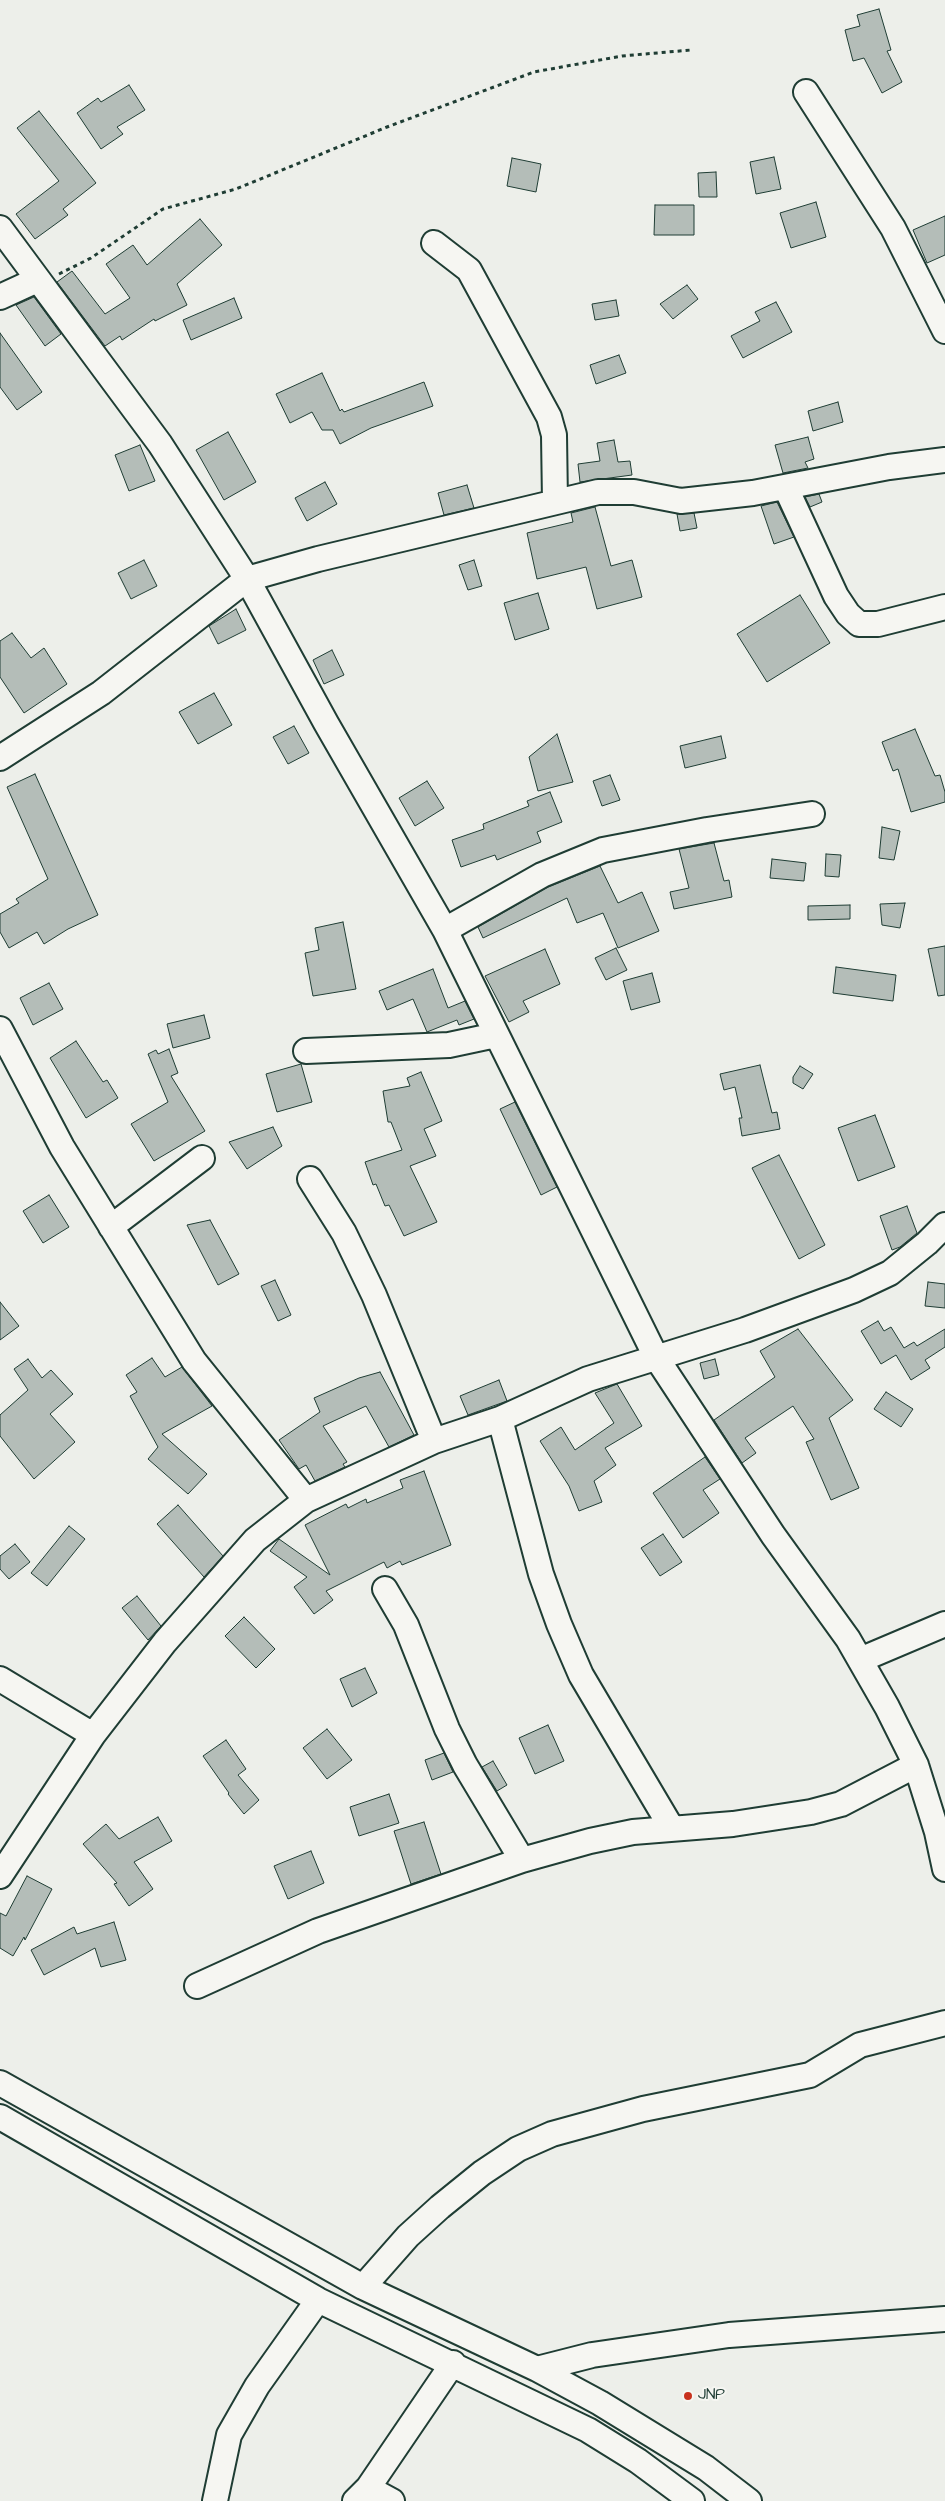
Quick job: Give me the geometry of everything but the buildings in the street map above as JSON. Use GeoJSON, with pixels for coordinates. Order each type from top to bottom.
{"type":"FeatureCollection","features":[{"type":"Feature","properties":{"kind":"street"},"geometry":{"type":"LineString","coordinates":[[806,92],[892,228],[945,331]]}},
{"type":"Feature","properties":{"kind":"street"},"geometry":{"type":"LineString","coordinates":[[0,228],[160,444],[246,579],[326,724],[444,930],[656,1357],[860,1660],[916,1765],[938,1832],[945,1869]]}},
{"type":"Feature","properties":{"kind":"street"},"geometry":{"type":"LineString","coordinates":[[434,243],[469,270],[549,417],[554,435],[555,502]]}},
{"type":"Feature","properties":{"kind":"street"},"geometry":{"type":"LineString","coordinates":[[0,297],[37,280]]}},
{"type":"Feature","properties":{"kind":"street"},"geometry":{"type":"LineString","coordinates":[[0,758],[101,693],[246,579],[318,559],[598,492],[634,492],[681,501],[786,488],[889,467],[945,460]]}},
{"type":"Feature","properties":{"kind":"street"},"geometry":{"type":"LineString","coordinates":[[786,488],[836,596],[848,614],[859,624],[878,624],[908,618],[945,607]]}},
{"type":"Feature","properties":{"kind":"street"},"geometry":{"type":"LineString","coordinates":[[444,930],[542,875],[603,850],[707,830],[812,814]]}},
{"type":"Feature","properties":{"kind":"street"},"geometry":{"type":"LineString","coordinates":[[0,1029],[62,1147],[194,1361],[306,1500]]}},
{"type":"Feature","properties":{"kind":"street"},"geometry":{"type":"LineString","coordinates":[[306,1052],[449,1045],[496,1035]]}},
{"type":"Feature","properties":{"kind":"street"},"geometry":{"type":"LineString","coordinates":[[111,1227],[202,1158]]}},
{"type":"Feature","properties":{"kind":"street"},"geometry":{"type":"LineString","coordinates":[[310,1179],[344,1233],[374,1295],[434,1441]]}},
{"type":"Feature","properties":{"kind":"street"},"geometry":{"type":"LineString","coordinates":[[0,1876],[93,1735],[165,1642],[255,1540],[306,1500],[434,1441],[500,1419],[588,1379],[745,1330],[854,1290],[890,1273],[927,1244],[945,1225]]}},
{"type":"Feature","properties":{"kind":"street"},"geometry":{"type":"LineString","coordinates":[[500,1419],[538,1565],[559,1624],[581,1675],[671,1827]]}},
{"type":"Feature","properties":{"kind":"street"},"geometry":{"type":"LineString","coordinates":[[385,1590],[406,1626],[447,1729],[465,1765],[522,1860]]}},
{"type":"Feature","properties":{"kind":"street"},"geometry":{"type":"LineString","coordinates":[[860,1660],[945,1624]]}},
{"type":"Feature","properties":{"kind":"street"},"geometry":{"type":"LineString","coordinates":[[0,1679],[93,1735]]}},
{"type":"Feature","properties":{"kind":"street"},"geometry":{"type":"LineString","coordinates":[[198,1986],[318,1931],[522,1860],[590,1840],[633,1832],[671,1827],[733,1824],[811,1812],[841,1804],[916,1765]]}},
{"type":"Feature","properties":{"kind":"street"},"geometry":{"type":"LineString","coordinates":[[363,2287],[408,2236],[433,2213],[482,2172],[518,2149],[552,2134],[643,2109],[810,2075],[860,2045],[945,2023]]}},
{"type":"Feature","properties":{"kind":"street"},"geometry":{"type":"LineString","coordinates":[[0,2083],[363,2287],[537,2369],[649,2432],[706,2468],[749,2501]]}},
{"type":"Feature","properties":{"kind":"street"},"geometry":{"type":"LineString","coordinates":[[0,2117],[318,2300],[588,2430],[638,2461],[675,2497]]}},
{"type":"Feature","properties":{"kind":"street"},"geometry":{"type":"LineString","coordinates":[[216,2501],[229,2435],[257,2386],[318,2300]]}},
{"type":"Feature","properties":{"kind":"street"},"geometry":{"type":"LineString","coordinates":[[537,2369],[592,2354],[729,2335],[945,2318]]}},
{"type":"Feature","properties":{"kind":"street"},"geometry":{"type":"LineString","coordinates":[[392,2501],[361,2495],[453,2364]]}},
{"type":"Feature","properties":{"kind":"path"},"geometry":{"type":"LineString","coordinates":[[37,280],[61,273],[91,258],[163,209],[236,190],[386,127],[534,72],[622,56],[691,50]]}},
{"type":"Feature","properties":{"kind":"place","name":"JNP"},"geometry":{"type":"Point","coordinates":[688,2396]}}]}
